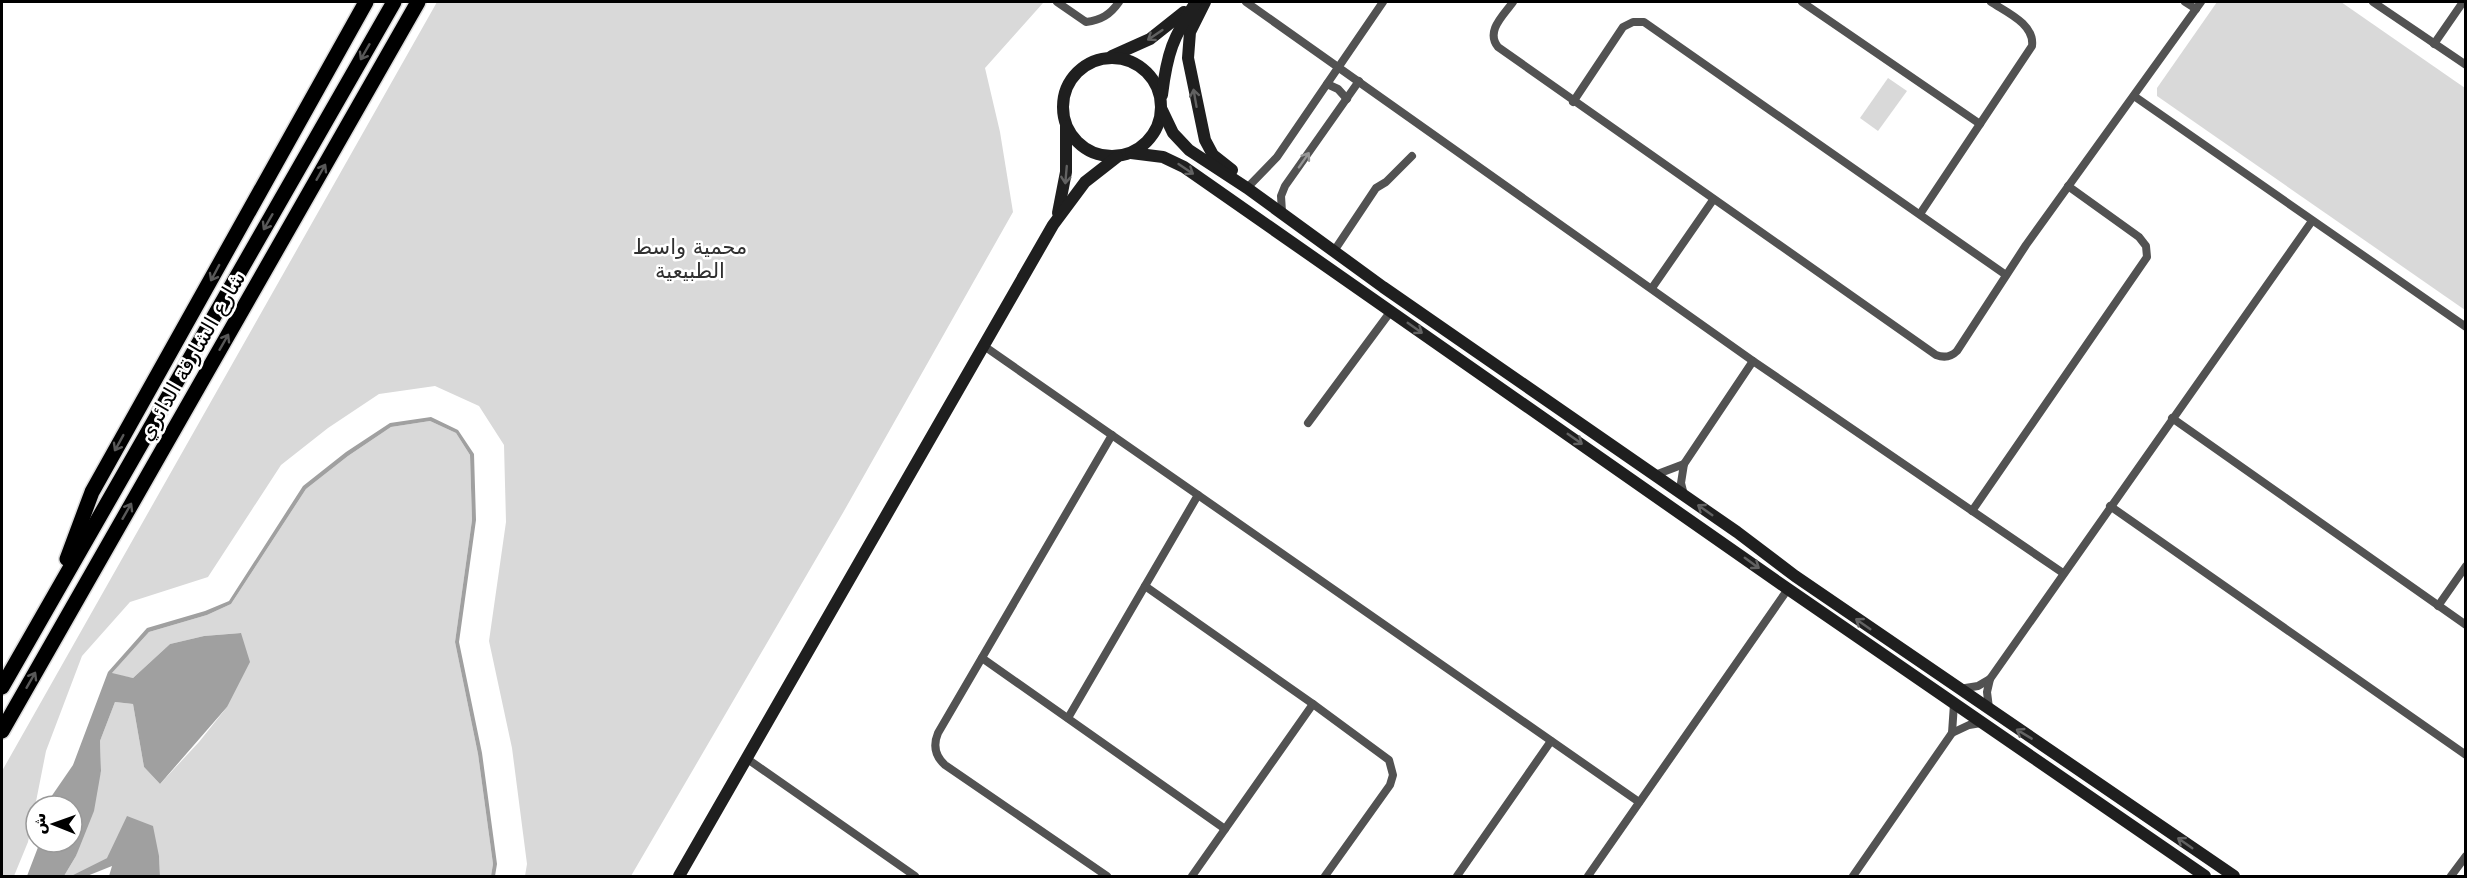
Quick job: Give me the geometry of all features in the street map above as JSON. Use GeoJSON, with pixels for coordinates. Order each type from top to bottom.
{"type":"FeatureCollection","features":[{"type":"Feature","properties":{"kind":"highway"},"geometry":{"type":"LineString","coordinates":[[52,597],[92,492],[366,2]]}},
{"type":"Feature","properties":{"kind":"highway","name":"شارع الشارقة الدائري"},"geometry":{"type":"LineString","coordinates":[[2,687],[394,2]]}},
{"type":"Feature","properties":{"kind":"highway","name":"شارع الشارقة الدائري"},"geometry":{"type":"LineString","coordinates":[[2,731],[418,2]]}},
{"type":"Feature","properties":{"kind":"main road"},"geometry":{"type":"LineString","coordinates":[[1053,225],[1065,182],[1063,106],[1070,82],[1088,64],[1150,39],[1196,2]]}},
{"type":"Feature","properties":{"kind":"main road"},"geometry":{"type":"LineString","coordinates":[[679,876],[1053,225],[1085,182],[1117,157],[1143,146],[1153,136],[1159,124],[1166,59],[1172,42],[1196,2]]}},
{"type":"Feature","properties":{"kind":"main road"},"geometry":{"type":"LineString","coordinates":[[1206,2],[1192,25],[1188,45],[1200,127],[1209,150],[1233,171],[1244,186]]}},
{"type":"Feature","properties":{"kind":"main road"},"geometry":{"type":"LineString","coordinates":[[1107,57],[1132,61],[1151,76],[1169,126],[1183,145],[1282,212],[1383,287],[1737,532],[1795,576],[1990,712],[2048,748],[2234,876]]}},
{"type":"Feature","properties":{"kind":"main road"},"geometry":{"type":"LineString","coordinates":[[1065,123],[1071,135],[1092,152],[1117,157]]}},
{"type":"Feature","properties":{"kind":"main road"},"geometry":{"type":"LineString","coordinates":[[1131,153],[1155,155],[1178,163],[1981,723],[2205,876]]}},
{"type":"Feature","properties":{"kind":"main road"},"geometry":{"type":"LineString","coordinates":[[1332,270],[1339,264],[1366,281],[1383,287]]}},
{"type":"Feature","properties":{"kind":"street"},"geometry":{"type":"LineString","coordinates":[[1057,2],[1086,22],[1099,20],[1108,15],[1119,2]]}},
{"type":"Feature","properties":{"kind":"street"},"geometry":{"type":"LineString","coordinates":[[1246,2],[1753,361],[2063,573]]}},
{"type":"Feature","properties":{"kind":"street"},"geometry":{"type":"LineString","coordinates":[[1244,186],[1277,157],[1383,2]]}},
{"type":"Feature","properties":{"kind":"street"},"geometry":{"type":"LineString","coordinates":[[1513,2],[1494,30],[1495,44],[1573,102],[1940,357],[1952,356],[1957,351],[2006,275],[2198,5],[2185,2]]}},
{"type":"Feature","properties":{"kind":"street"},"geometry":{"type":"LineString","coordinates":[[1802,2],[1980,124]]}},
{"type":"Feature","properties":{"kind":"street"},"geometry":{"type":"LineString","coordinates":[[1920,214],[2030,50],[2031,33],[2025,26],[1991,2]]}},
{"type":"Feature","properties":{"kind":"street"},"geometry":{"type":"LineString","coordinates":[[2373,2],[2466,65]]}},
{"type":"Feature","properties":{"kind":"street"},"geometry":{"type":"LineString","coordinates":[[2434,44],[2463,2]]}},
{"type":"Feature","properties":{"kind":"street"},"geometry":{"type":"LineString","coordinates":[[1573,102],[1623,27],[1633,22],[1644,22],[2006,275]]}},
{"type":"Feature","properties":{"kind":"street"},"geometry":{"type":"LineString","coordinates":[[1282,212],[1281,196],[1285,186],[1359,81]]}},
{"type":"Feature","properties":{"kind":"street"},"geometry":{"type":"LineString","coordinates":[[1327,84],[1338,89],[1347,99]]}},
{"type":"Feature","properties":{"kind":"street"},"geometry":{"type":"LineString","coordinates":[[2134,96],[2466,327]]}},
{"type":"Feature","properties":{"kind":"street"},"geometry":{"type":"LineString","coordinates":[[1334,251],[1376,188],[1386,182],[1412,156]]}},
{"type":"Feature","properties":{"kind":"street"},"geometry":{"type":"LineString","coordinates":[[1972,511],[2146,257],[2146,246],[2139,237],[2068,186]]}},
{"type":"Feature","properties":{"kind":"street"},"geometry":{"type":"LineString","coordinates":[[1652,288],[1713,200]]}},
{"type":"Feature","properties":{"kind":"street"},"geometry":{"type":"LineString","coordinates":[[1956,688],[1978,687],[1990,679],[2312,221]]}},
{"type":"Feature","properties":{"kind":"street"},"geometry":{"type":"LineString","coordinates":[[1308,423],[1391,311]]}},
{"type":"Feature","properties":{"kind":"street"},"geometry":{"type":"LineString","coordinates":[[984,346],[1639,802]]}},
{"type":"Feature","properties":{"kind":"street"},"geometry":{"type":"LineString","coordinates":[[1684,495],[1681,483],[1684,464],[1753,361]]}},
{"type":"Feature","properties":{"kind":"street"},"geometry":{"type":"LineString","coordinates":[[2172,418],[2466,625]]}},
{"type":"Feature","properties":{"kind":"street"},"geometry":{"type":"LineString","coordinates":[[1107,876],[945,765],[937,756],[936,738],[1112,435]]}},
{"type":"Feature","properties":{"kind":"street"},"geometry":{"type":"LineString","coordinates":[[1655,475],[1684,464]]}},
{"type":"Feature","properties":{"kind":"street"},"geometry":{"type":"LineString","coordinates":[[1068,718],[1198,495]]}},
{"type":"Feature","properties":{"kind":"street"},"geometry":{"type":"LineString","coordinates":[[2110,506],[2462,752],[2466,740]]}},
{"type":"Feature","properties":{"kind":"street"},"geometry":{"type":"LineString","coordinates":[[2438,606],[2466,566]]}},
{"type":"Feature","properties":{"kind":"street"},"geometry":{"type":"LineString","coordinates":[[1145,586],[1385,756],[1393,769],[1390,784],[1325,876]]}},
{"type":"Feature","properties":{"kind":"street"},"geometry":{"type":"LineString","coordinates":[[1588,876],[1788,589]]}},
{"type":"Feature","properties":{"kind":"street"},"geometry":{"type":"LineString","coordinates":[[982,658],[1226,829]]}},
{"type":"Feature","properties":{"kind":"street"},"geometry":{"type":"LineString","coordinates":[[1990,679],[1987,699],[1990,712]]}},
{"type":"Feature","properties":{"kind":"street"},"geometry":{"type":"LineString","coordinates":[[1192,876],[1313,704]]}},
{"type":"Feature","properties":{"kind":"street"},"geometry":{"type":"LineString","coordinates":[[1952,733],[1954,704]]}},
{"type":"Feature","properties":{"kind":"street"},"geometry":{"type":"LineString","coordinates":[[1853,876],[1952,733],[1969,725],[1981,723]]}},
{"type":"Feature","properties":{"kind":"street"},"geometry":{"type":"LineString","coordinates":[[1457,876],[1551,741]]}},
{"type":"Feature","properties":{"kind":"street"},"geometry":{"type":"LineString","coordinates":[[746,758],[915,876]]}},
{"type":"Feature","properties":{"kind":"street"},"geometry":{"type":"LineString","coordinates":[[2451,876],[2466,856]]}},
{"type":"Feature","properties":{"kind":"green space","name":"محمية واسط الطبيعية"},"geometry":{"type":"Polygon","coordinates":[[[437,2],[1043,3],[985,68],[1000,132],[1013,212],[844,511],[631,876],[525,876],[527,864],[512,748],[489,641],[506,522],[504,445],[479,406],[435,386],[379,394],[328,428],[281,465],[208,577],[130,602],[82,656],[46,751],[37,794],[24,794],[24,852],[14,876],[2,876],[2,771],[437,2]]]}},
{"type":"Feature","properties":{"kind":"green space"},"geometry":{"type":"Polygon","coordinates":[[[2217,2],[2341,2],[2465,88],[2465,310],[2157,96],[2157,88],[2217,2]]]}},
{"type":"Feature","properties":{"kind":"green space"},"geometry":{"type":"Polygon","coordinates":[[[1888,78],[1907,91],[1878,131],[1860,118],[1888,78]]]}},
{"type":"Feature","properties":{"kind":"green space"},"geometry":{"type":"Polygon","coordinates":[[[430,421],[456,433],[470,455],[472,520],[455,642],[478,754],[493,864],[491,876],[160,876],[159,856],[107,858],[71,876],[64,876],[77,854],[84,854],[84,829],[101,771],[100,741],[115,702],[133,704],[144,767],[160,784],[199,742],[227,707],[240,633],[204,636],[170,644],[133,678],[111,674],[149,632],[207,615],[231,604],[306,489],[348,456],[391,427],[430,421]]]}},
{"type":"Feature","properties":{"kind":"shaded area"},"geometry":{"type":"Polygon","coordinates":[[[431,417],[458,430],[474,454],[476,520],[459,642],[482,753],[497,864],[495,876],[491,876],[493,864],[478,754],[455,642],[472,520],[470,455],[456,433],[430,421],[391,427],[348,456],[306,489],[231,604],[207,615],[149,632],[112,673],[133,678],[170,644],[204,636],[241,633],[250,662],[227,707],[160,784],[144,767],[133,704],[115,702],[100,741],[101,771],[94,811],[84,836],[84,794],[53,794],[73,765],[108,672],[147,628],[205,611],[229,601],[303,486],[346,452],[390,423],[431,417]]]}},
{"type":"Feature","properties":{"kind":"shaded area"},"geometry":{"type":"Polygon","coordinates":[[[127,816],[153,826],[160,876],[109,876],[112,866],[87,876],[71,876],[107,858],[127,816]]]}},
{"type":"Feature","properties":{"kind":"shaded area"},"geometry":{"type":"Polygon","coordinates":[[[35,854],[77,854],[64,876],[27,876],[35,854]]]}}]}
